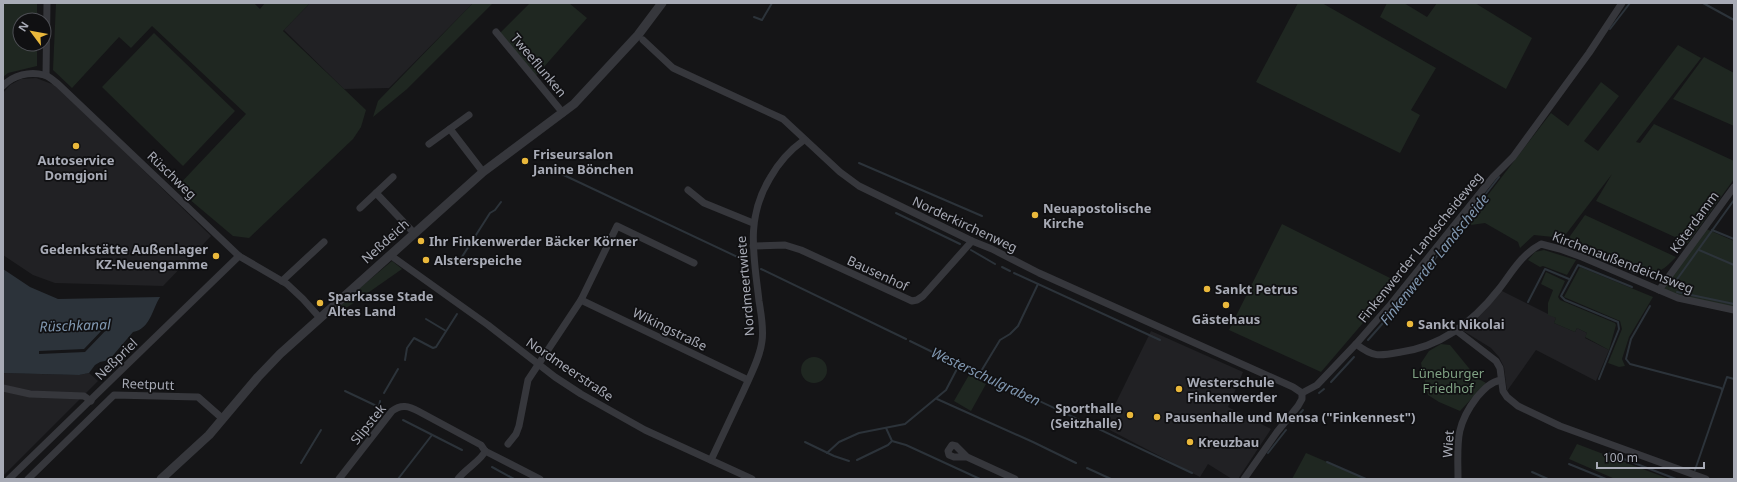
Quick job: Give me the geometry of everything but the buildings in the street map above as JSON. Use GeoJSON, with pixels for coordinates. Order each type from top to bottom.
{"type":"FeatureCollection","features":[{"type":"Feature","properties":{"kind":"street"},"geometry":{"type":"LineString","coordinates":[[3,86],[7,82],[27,74],[46,75],[47,3]]}},
{"type":"Feature","properties":{"kind":"street","name":"Neßdeich"},"geometry":{"type":"LineString","coordinates":[[161,479],[209,435],[268,366],[320,318],[483,172],[563,113],[640,37],[662,3]]}},
{"type":"Feature","properties":{"kind":"street","name":"Finkenwerder Landscheideweg"},"geometry":{"type":"LineString","coordinates":[[1302,393],[1310,390],[1317,384],[1356,344],[1391,304],[1493,176],[1512,157],[1589,53],[1622,3]]}},
{"type":"Feature","properties":{"kind":"street","name":"Tweeflunken"},"geometry":{"type":"LineString","coordinates":[[496,32],[563,113]]}},
{"type":"Feature","properties":{"kind":"street","name":"Norderkirchenweg"},"geometry":{"type":"LineString","coordinates":[[640,37],[673,68],[783,119],[840,172],[859,186],[1039,273],[1293,387],[1302,393]]}},
{"type":"Feature","properties":{"kind":"street","name":"Rüschweg"},"geometry":{"type":"LineString","coordinates":[[46,75],[64,89],[239,256],[282,281],[296,292],[320,318]]}},
{"type":"Feature","properties":{"kind":"street"},"geometry":{"type":"LineString","coordinates":[[429,144],[469,115]]}},
{"type":"Feature","properties":{"kind":"street"},"geometry":{"type":"LineString","coordinates":[[450,129],[483,172]]}},
{"type":"Feature","properties":{"kind":"street","name":"Nordmeertwiete"},"geometry":{"type":"LineString","coordinates":[[711,460],[748,380],[762,341],[762,321],[753,246],[753,224],[761,195],[775,169],[795,146],[804,140]]}},
{"type":"Feature","properties":{"kind":"street"},"geometry":{"type":"LineString","coordinates":[[360,208],[393,177]]}},
{"type":"Feature","properties":{"kind":"street","name":"Köterdamm"},"geometry":{"type":"LineString","coordinates":[[1660,290],[1734,187]]}},
{"type":"Feature","properties":{"kind":"street"},"geometry":{"type":"LineString","coordinates":[[688,190],[704,203],[753,224]]}},
{"type":"Feature","properties":{"kind":"street"},"geometry":{"type":"LineString","coordinates":[[376,194],[414,233]]}},
{"type":"Feature","properties":{"kind":"street"},"geometry":{"type":"LineString","coordinates":[[508,444],[516,434],[519,426],[528,380],[581,300],[617,226],[694,263]]}},
{"type":"Feature","properties":{"kind":"street","name":"Bausenhof"},"geometry":{"type":"LineString","coordinates":[[753,246],[785,245],[801,250],[912,301],[923,296],[972,241]]}},
{"type":"Feature","properties":{"kind":"street"},"geometry":{"type":"LineString","coordinates":[[282,281],[324,242]]}},
{"type":"Feature","properties":{"kind":"street","name":"Kirchenaußendeichsweg"},"geometry":{"type":"LineString","coordinates":[[1356,344],[1366,352],[1380,356],[1419,349],[1441,341],[1457,331],[1492,297],[1526,254],[1541,244],[1582,257],[1678,298],[1734,310]]}},
{"type":"Feature","properties":{"kind":"street","name":"Nordmeerstraße"},"geometry":{"type":"LineString","coordinates":[[390,255],[581,394],[646,430],[752,479]]}},
{"type":"Feature","properties":{"kind":"street","name":"Neßpriel"},"geometry":{"type":"LineString","coordinates":[[9,479],[239,256]]}},
{"type":"Feature","properties":{"kind":"street","name":"Wikingstraße"},"geometry":{"type":"LineString","coordinates":[[581,300],[748,380]]}},
{"type":"Feature","properties":{"kind":"street"},"geometry":{"type":"LineString","coordinates":[[1457,331],[1496,361],[1500,368],[1503,392],[1518,406],[1602,442],[1706,479]]}},
{"type":"Feature","properties":{"kind":"street","name":"Wiet"},"geometry":{"type":"LineString","coordinates":[[1458,479],[1458,437],[1462,421],[1466,413],[1486,387],[1492,382],[1501,380]]}},
{"type":"Feature","properties":{"kind":"street"},"geometry":{"type":"LineString","coordinates":[[3,388],[15,389],[30,394],[80,396],[91,400]]}},
{"type":"Feature","properties":{"kind":"street"},"geometry":{"type":"LineString","coordinates":[[1244,479],[1277,432],[1298,406],[1302,399],[1302,393]]}},
{"type":"Feature","properties":{"kind":"street","name":"Reetputt"},"geometry":{"type":"LineString","coordinates":[[28,479],[114,395],[198,397],[223,419]]}},
{"type":"Feature","properties":{"kind":"street","name":"Slipstek"},"geometry":{"type":"LineString","coordinates":[[340,479],[392,411],[403,406],[418,411],[481,445],[484,451]]}},
{"type":"Feature","properties":{"kind":"street"},"geometry":{"type":"LineString","coordinates":[[458,479],[468,467],[482,458],[484,451],[540,479]]}},
{"type":"Feature","properties":{"kind":"street"},"geometry":{"type":"LineString","coordinates":[[968,457],[1015,479]]}},
{"type":"Feature","properties":{"kind":"shaded area"},"geometry":{"type":"Polygon","coordinates":[[[310,3],[473,3],[389,88],[344,89],[284,30],[310,3]]]}},
{"type":"Feature","properties":{"kind":"shaded area"},"geometry":{"type":"Polygon","coordinates":[[[36,78],[57,86],[211,236],[163,286],[55,283],[33,275],[3,255],[3,93],[10,85],[21,79],[36,78]]]}},
{"type":"Feature","properties":{"kind":"shaded area"},"geometry":{"type":"Polygon","coordinates":[[[1500,290],[1556,318],[1554,323],[1575,332],[1577,328],[1587,333],[1585,338],[1609,350],[1596,381],[1536,350],[1507,391],[1504,367],[1499,357],[1491,348],[1462,330],[1500,290]]]}},
{"type":"Feature","properties":{"kind":"shaded area","name":"Westerschule Finkenwerder"},"geometry":{"type":"Polygon","coordinates":[[[1151,331],[1243,372],[1228,407],[1271,429],[1238,479],[1232,479],[1208,464],[1200,477],[1104,427],[1151,331]]]}},
{"type":"Feature","properties":{"kind":"shaded area"},"geometry":{"type":"Polygon","coordinates":[[[3,373],[79,375],[89,373],[98,381],[3,476],[3,373]]]}},
{"type":"Feature","properties":{"kind":"green space"},"geometry":{"type":"Polygon","coordinates":[[[3,3],[37,3],[37,12],[12,12],[12,52],[37,52],[37,66],[8,73],[3,77],[3,3]]]}},
{"type":"Feature","properties":{"kind":"green space"},"geometry":{"type":"Polygon","coordinates":[[[56,3],[254,3],[260,9],[265,3],[310,3],[283,31],[366,110],[361,127],[353,139],[249,238],[233,236],[176,188],[246,114],[152,26],[131,48],[119,37],[72,88],[53,70],[56,3]]]}},
{"type":"Feature","properties":{"kind":"green space"},"geometry":{"type":"Polygon","coordinates":[[[473,3],[493,3],[407,89],[373,117],[378,101],[473,3]]]}},
{"type":"Feature","properties":{"kind":"green space"},"geometry":{"type":"Polygon","coordinates":[[[530,3],[569,3],[587,18],[536,76],[500,33],[530,3]]]}},
{"type":"Feature","properties":{"kind":"green space"},"geometry":{"type":"Polygon","coordinates":[[[1298,3],[1322,3],[1436,68],[1411,110],[1420,115],[1400,153],[1256,82],[1298,3]]]}},
{"type":"Feature","properties":{"kind":"green space"},"geometry":{"type":"Polygon","coordinates":[[[1387,3],[1404,3],[1427,17],[1437,3],[1475,3],[1532,38],[1506,89],[1380,17],[1387,3]]]}},
{"type":"Feature","properties":{"kind":"green space"},"geometry":{"type":"Polygon","coordinates":[[[154,33],[235,111],[183,166],[102,87],[154,33]]]}},
{"type":"Feature","properties":{"kind":"green space"},"geometry":{"type":"Polygon","coordinates":[[[1678,45],[1701,58],[1636,142],[1640,143],[1654,124],[1734,161],[1734,179],[1688,243],[1596,201],[1612,174],[1563,238],[1534,235],[1520,248],[1518,242],[1485,223],[1464,226],[1551,113],[1568,126],[1601,82],[1619,96],[1584,141],[1598,151],[1678,45]]]}},
{"type":"Feature","properties":{"kind":"green space"},"geometry":{"type":"Polygon","coordinates":[[[1704,57],[1734,73],[1734,126],[1673,99],[1704,57]]]}},
{"type":"Feature","properties":{"kind":"green space"},"geometry":{"type":"Polygon","coordinates":[[[1585,215],[1676,257],[1665,268],[1655,273],[1644,272],[1623,265],[1568,239],[1585,215]]]}},
{"type":"Feature","properties":{"kind":"green space"},"geometry":{"type":"Polygon","coordinates":[[[1282,224],[1398,282],[1321,372],[1229,330],[1282,224]]]}},
{"type":"Feature","properties":{"kind":"green space"},"geometry":{"type":"Polygon","coordinates":[[[1704,228],[1734,241],[1734,310],[1659,290],[1704,228]]]}},
{"type":"Feature","properties":{"kind":"green space"},"geometry":{"type":"Polygon","coordinates":[[[1544,250],[1576,260],[1567,275],[1543,266],[1540,267],[1528,260],[1535,252],[1544,250]]]}},
{"type":"Feature","properties":{"kind":"green space"},"geometry":{"type":"Polygon","coordinates":[[[392,261],[402,269],[342,311],[339,311],[339,307],[349,297],[392,261]]]}},
{"type":"Feature","properties":{"kind":"green space"},"geometry":{"type":"Polygon","coordinates":[[[1580,267],[1653,297],[1629,337],[1622,359],[1625,366],[1619,367],[1608,363],[1622,329],[1620,321],[1564,297],[1580,267]]]}},
{"type":"Feature","properties":{"kind":"green space"},"geometry":{"type":"Polygon","coordinates":[[[1546,272],[1565,281],[1558,297],[1560,300],[1615,323],[1616,325],[1609,350],[1585,337],[1587,333],[1577,328],[1575,332],[1554,323],[1556,318],[1548,315],[1548,303],[1553,290],[1541,284],[1546,272]]]}},
{"type":"Feature","properties":{"kind":"green space","name":"Lüneburger Friedhof"},"geometry":{"type":"Polygon","coordinates":[[[1441,344],[1450,345],[1477,378],[1486,383],[1460,411],[1439,402],[1428,395],[1421,363],[1429,351],[1441,344]]]}},
{"type":"Feature","properties":{"kind":"green space"},"geometry":{"type":"Polygon","coordinates":[[[814,357],[823,361],[827,370],[823,379],[814,383],[805,379],[801,370],[805,361],[814,357]]]}},
{"type":"Feature","properties":{"kind":"green space"},"geometry":{"type":"Polygon","coordinates":[[[969,375],[986,384],[971,411],[954,401],[969,375]]]}},
{"type":"Feature","properties":{"kind":"green space"},"geometry":{"type":"Polygon","coordinates":[[[1577,444],[1669,479],[1615,479],[1569,459],[1577,444]]]}},
{"type":"Feature","properties":{"kind":"green space"},"geometry":{"type":"Polygon","coordinates":[[[1306,453],[1367,479],[1292,479],[1306,453]]]}},
{"type":"Feature","properties":{"kind":"water","name":"Rüschkanal"},"geometry":{"type":"Polygon","coordinates":[[[3,269],[30,287],[58,299],[160,297],[147,323],[139,330],[133,332],[109,360],[95,365],[89,373],[79,375],[3,373],[3,269]]]}},
{"type":"Feature","properties":{"kind":"pier"},"geometry":{"type":"Polygon","coordinates":[[[106,326],[109,327],[85,352],[39,354],[39,351],[84,349],[106,326]]]}},
{"type":"Feature","properties":{"kind":"waterway"},"geometry":{"type":"LineString","coordinates":[[754,17],[762,20],[772,3]]}},
{"type":"Feature","properties":{"kind":"waterway","name":"Finkenwerder Landscheide"},"geometry":{"type":"LineString","coordinates":[[1610,29],[1630,3]]}},
{"type":"Feature","properties":{"kind":"waterway"},"geometry":{"type":"LineString","coordinates":[[1703,3],[1734,20]]}},
{"type":"Feature","properties":{"kind":"waterway"},"geometry":{"type":"LineString","coordinates":[[859,163],[982,216]]}},
{"type":"Feature","properties":{"kind":"waterway"},"geometry":{"type":"LineString","coordinates":[[553,170],[746,261]]}},
{"type":"Feature","properties":{"kind":"waterway","name":"Finkenwerder Landscheide"},"geometry":{"type":"LineString","coordinates":[[1368,340],[1398,306],[1499,177]]}},
{"type":"Feature","properties":{"kind":"waterway"},"geometry":{"type":"LineString","coordinates":[[1675,282],[1734,200]]}},
{"type":"Feature","properties":{"kind":"waterway"},"geometry":{"type":"LineString","coordinates":[[460,260],[490,213],[495,210],[501,202]]}},
{"type":"Feature","properties":{"kind":"waterway"},"geometry":{"type":"LineString","coordinates":[[896,213],[960,244]]}},
{"type":"Feature","properties":{"kind":"waterway"},"geometry":{"type":"LineString","coordinates":[[1712,230],[1734,239]]}},
{"type":"Feature","properties":{"kind":"waterway"},"geometry":{"type":"LineString","coordinates":[[1560,240],[1636,273]]}},
{"type":"Feature","properties":{"kind":"waterway"},"geometry":{"type":"LineString","coordinates":[[971,250],[995,264]]}},
{"type":"Feature","properties":{"kind":"waterway"},"geometry":{"type":"LineString","coordinates":[[1699,250],[1734,265]]}},
{"type":"Feature","properties":{"kind":"waterway"},"geometry":{"type":"LineString","coordinates":[[1599,379],[1619,329],[1618,322],[1565,300],[1561,296],[1578,265],[1632,287]]}},
{"type":"Feature","properties":{"kind":"waterway"},"geometry":{"type":"LineString","coordinates":[[1002,267],[1010,271]]}},
{"type":"Feature","properties":{"kind":"waterway","name":"Westerschulgraben"},"geometry":{"type":"LineString","coordinates":[[761,269],[906,339]]}},
{"type":"Feature","properties":{"kind":"waterway"},"geometry":{"type":"LineString","coordinates":[[1528,302],[1545,269],[1569,279]]}},
{"type":"Feature","properties":{"kind":"waterway"},"geometry":{"type":"LineString","coordinates":[[1014,273],[1160,340]]}},
{"type":"Feature","properties":{"kind":"waterway"},"geometry":{"type":"LineString","coordinates":[[980,373],[1000,340],[1010,334],[1018,326],[1038,284]]}},
{"type":"Feature","properties":{"kind":"waterway"},"geometry":{"type":"LineString","coordinates":[[1677,292],[1734,304]]}},
{"type":"Feature","properties":{"kind":"waterway"},"geometry":{"type":"LineString","coordinates":[[1650,306],[1631,339],[1626,359],[1630,364],[1721,388],[1722,390]]}},
{"type":"Feature","properties":{"kind":"waterway"},"geometry":{"type":"LineString","coordinates":[[405,360],[407,348],[414,338],[433,348],[436,347],[457,314]]}},
{"type":"Feature","properties":{"kind":"waterway"},"geometry":{"type":"LineString","coordinates":[[426,319],[446,331]]}},
{"type":"Feature","properties":{"kind":"waterway","name":"Westerschulgraben"},"geometry":{"type":"LineString","coordinates":[[910,341],[1192,473]]}},
{"type":"Feature","properties":{"kind":"waterway","name":"Finkenwerder Landscheide"},"geometry":{"type":"LineString","coordinates":[[1331,382],[1354,357]]}},
{"type":"Feature","properties":{"kind":"waterway"},"geometry":{"type":"LineString","coordinates":[[827,453],[839,442],[859,433],[905,424],[946,390],[959,365]]}},
{"type":"Feature","properties":{"kind":"waterway"},"geometry":{"type":"LineString","coordinates":[[384,393],[398,369]]}},
{"type":"Feature","properties":{"kind":"waterway"},"geometry":{"type":"LineString","coordinates":[[1695,470],[1727,377],[1734,379]]}},
{"type":"Feature","properties":{"kind":"waterway","name":"Finkenwerder Landscheide"},"geometry":{"type":"LineString","coordinates":[[1319,393],[1324,389]]}},
{"type":"Feature","properties":{"kind":"waterway"},"geometry":{"type":"LineString","coordinates":[[345,391],[383,409]]}},
{"type":"Feature","properties":{"kind":"waterway"},"geometry":{"type":"LineString","coordinates":[[937,399],[1076,463]]}},
{"type":"Feature","properties":{"kind":"waterway"},"geometry":{"type":"LineString","coordinates":[[379,407],[380,401]]}},
{"type":"Feature","properties":{"kind":"waterway","name":"Finkenwerder Landscheide"},"geometry":{"type":"LineString","coordinates":[[1292,423],[1303,410]]}},
{"type":"Feature","properties":{"kind":"waterway"},"geometry":{"type":"LineString","coordinates":[[403,420],[462,450]]}},
{"type":"Feature","properties":{"kind":"waterway"},"geometry":{"type":"LineString","coordinates":[[857,460],[888,445],[892,441],[886,428]]}},
{"type":"Feature","properties":{"kind":"waterway"},"geometry":{"type":"LineString","coordinates":[[301,463],[321,430]]}},
{"type":"Feature","properties":{"kind":"waterway","name":"Finkenwerder Landscheide"},"geometry":{"type":"LineString","coordinates":[[1268,453],[1286,430]]}},
{"type":"Feature","properties":{"kind":"waterway"},"geometry":{"type":"LineString","coordinates":[[398,479],[432,435]]}},
{"type":"Feature","properties":{"kind":"waterway"},"geometry":{"type":"LineString","coordinates":[[892,441],[906,445],[980,479]]}},
{"type":"Feature","properties":{"kind":"waterway"},"geometry":{"type":"LineString","coordinates":[[805,442],[834,456],[849,461]]}},
{"type":"Feature","properties":{"kind":"waterway"},"geometry":{"type":"LineString","coordinates":[[1608,453],[1676,479]]}},
{"type":"Feature","properties":{"kind":"waterway"},"geometry":{"type":"LineString","coordinates":[[1327,462],[1366,479]]}},
{"type":"Feature","properties":{"kind":"waterway"},"geometry":{"type":"LineString","coordinates":[[1569,464],[1606,479]]}},
{"type":"Feature","properties":{"kind":"waterway"},"geometry":{"type":"LineString","coordinates":[[492,467],[514,479]]}},
{"type":"Feature","properties":{"kind":"waterway"},"geometry":{"type":"LineString","coordinates":[[1087,468],[1111,479]]}},
{"type":"Feature","properties":{"kind":"waterway"},"geometry":{"type":"LineString","coordinates":[[1532,472],[1548,479]]}},
{"type":"Feature","properties":{"kind":"place","name":"Autoservice Domgjoni"},"geometry":{"type":"Point","coordinates":[76,146]}},
{"type":"Feature","properties":{"kind":"place","name":"Friseursalon Janine Bönchen"},"geometry":{"type":"Point","coordinates":[525,161]}},
{"type":"Feature","properties":{"kind":"place","name":"Neuapostolische Kirche"},"geometry":{"type":"Point","coordinates":[1035,215]}},
{"type":"Feature","properties":{"kind":"place","name":"Ihr Finkenwerder Bäcker Körner"},"geometry":{"type":"Point","coordinates":[421,241]}},
{"type":"Feature","properties":{"kind":"place","name":"Gedenkstätte Außenlager KZ-Neuengamme"},"geometry":{"type":"Point","coordinates":[216,256]}},
{"type":"Feature","properties":{"kind":"place","name":"Alsterspeiche"},"geometry":{"type":"Point","coordinates":[426,260]}},
{"type":"Feature","properties":{"kind":"place","name":"Sankt Petrus"},"geometry":{"type":"Point","coordinates":[1207,289]}},
{"type":"Feature","properties":{"kind":"place","name":"Sparkasse Stade Altes Land"},"geometry":{"type":"Point","coordinates":[320,303]}},
{"type":"Feature","properties":{"kind":"place","name":"Gästehaus"},"geometry":{"type":"Point","coordinates":[1226,305]}},
{"type":"Feature","properties":{"kind":"place","name":"Sankt Nikolai"},"geometry":{"type":"Point","coordinates":[1410,324]}},
{"type":"Feature","properties":{"kind":"place","name":"Westerschule Finkenwerder"},"geometry":{"type":"Point","coordinates":[1179,389]}},
{"type":"Feature","properties":{"kind":"place","name":"Sporthalle (Seitzhalle)"},"geometry":{"type":"Point","coordinates":[1130,415]}},
{"type":"Feature","properties":{"kind":"place","name":"Pausenhalle und Mensa (\"Finkennest\")"},"geometry":{"type":"Point","coordinates":[1157,417]}},
{"type":"Feature","properties":{"kind":"place","name":"Kreuzbau"},"geometry":{"type":"Point","coordinates":[1190,442]}}]}
